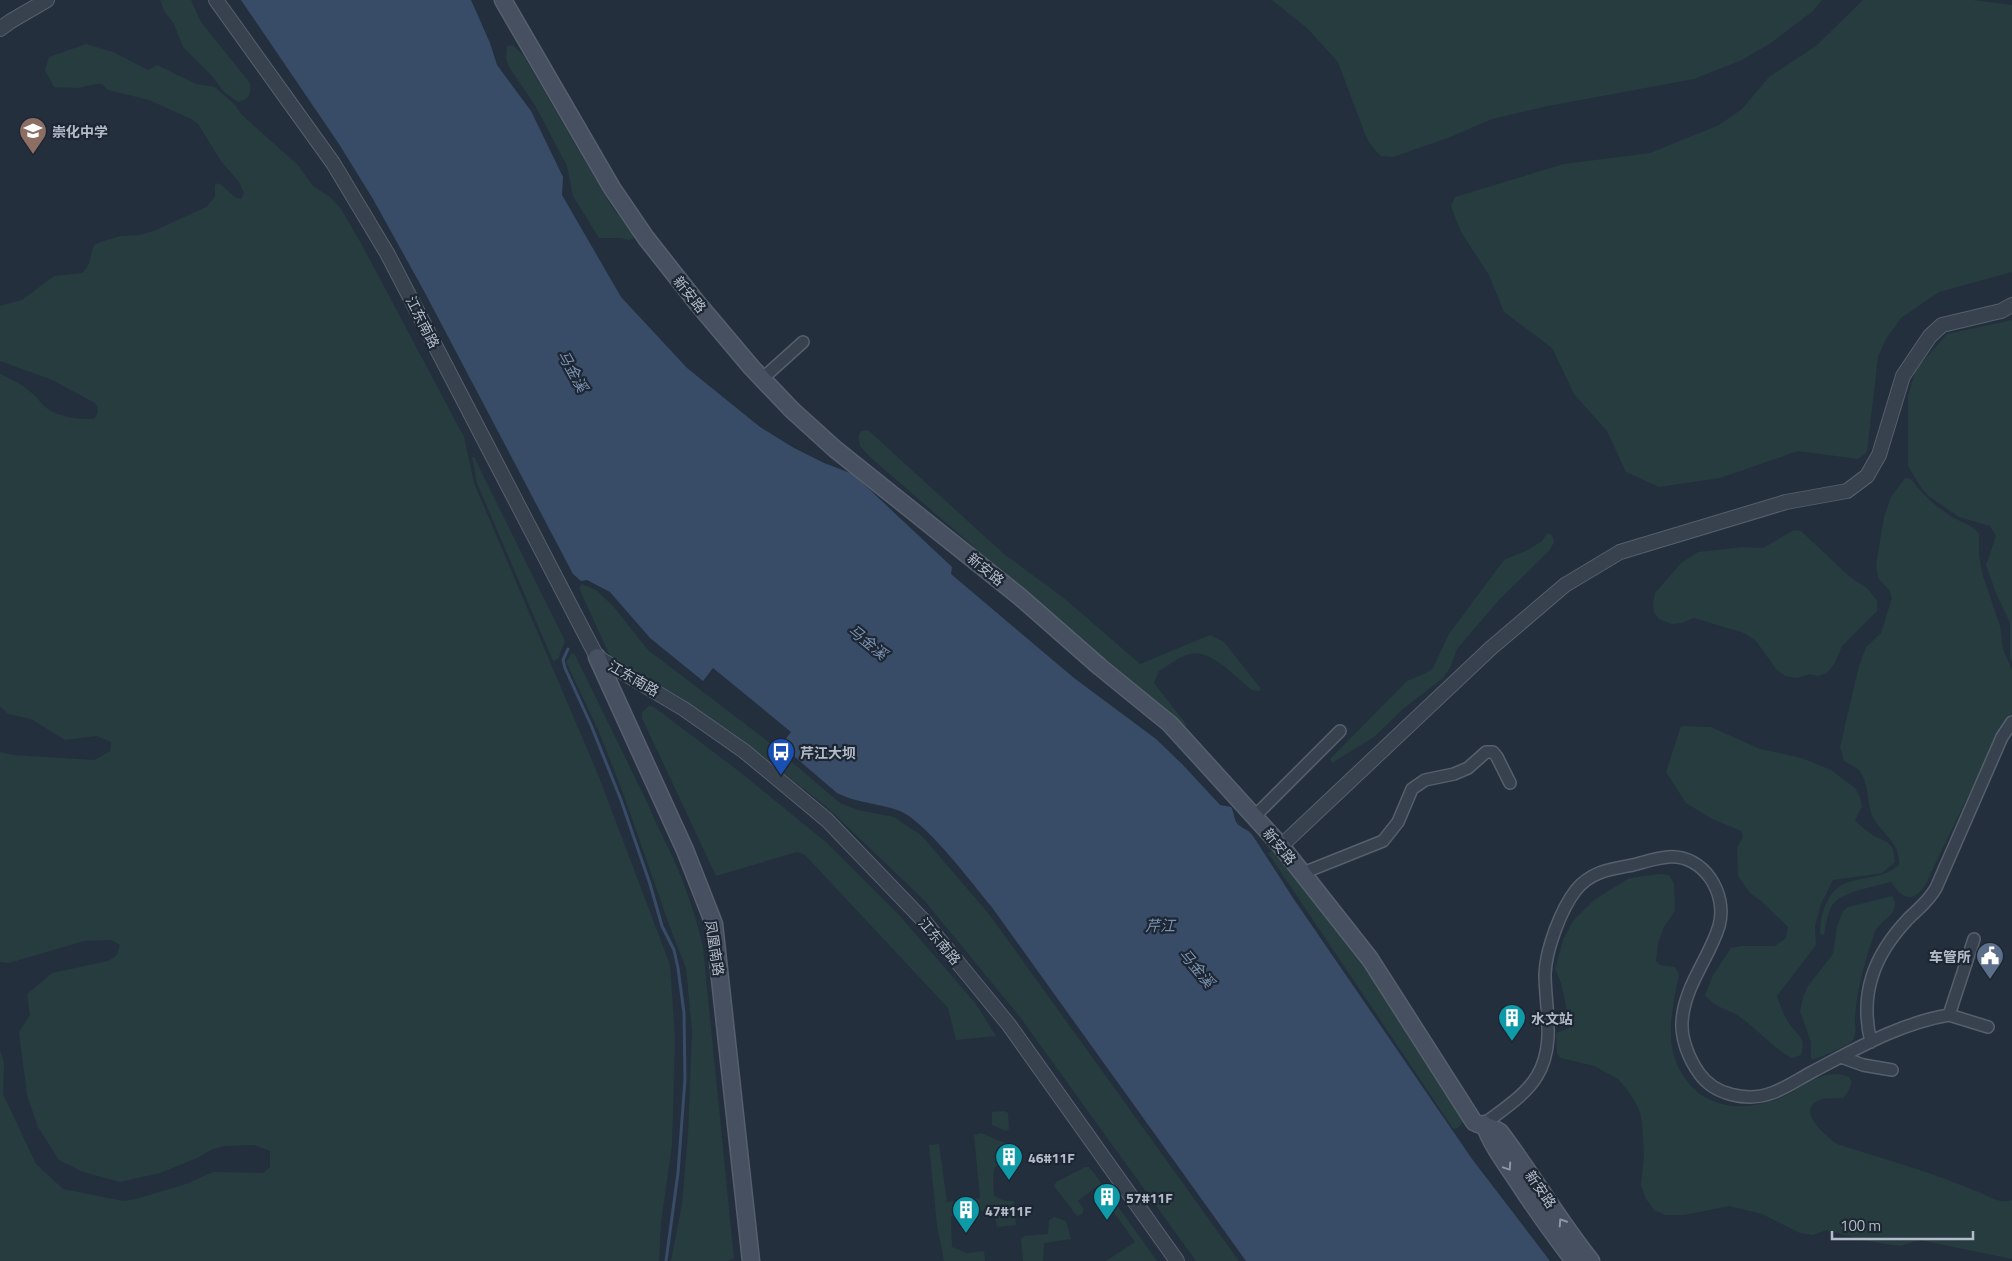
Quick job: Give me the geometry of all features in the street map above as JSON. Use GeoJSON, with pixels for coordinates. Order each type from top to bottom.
{"type":"FeatureCollection","features":[{"type":"Feature","properties":{"kind":"main road","name":"新安路"},"geometry":{"type":"LineString","coordinates":[[503,0],[612,188],[646,238],[698,304],[762,379],[792,410],[835,448],[1020,596],[1100,667],[1170,724],[1255,816],[1303,872],[1370,959],[1470,1117],[1477,1124],[1484,1124],[1500,1132],[1591,1261]]}},
{"type":"Feature","properties":{"kind":"main road","name":"凤凰南路"},"geometry":{"type":"LineString","coordinates":[[597,657],[685,850],[714,924],[751,1261]]}},
{"type":"Feature","properties":{"kind":"main road","name":"新安路"},"geometry":{"type":"LineString","coordinates":[[1484,1124],[1489,1137],[1505,1162],[1553,1234],[1574,1261]]}},
{"type":"Feature","properties":{"kind":"street"},"geometry":{"type":"LineString","coordinates":[[0,30],[11,21],[47,0]]}},
{"type":"Feature","properties":{"kind":"street","name":"江东南路"},"geometry":{"type":"LineString","coordinates":[[216,0],[333,163],[387,253],[597,657],[684,709],[744,752],[827,820],[924,920],[1009,1024],[1176,1261]]}},
{"type":"Feature","properties":{"kind":"street"},"geometry":{"type":"LineString","coordinates":[[1281,846],[1491,648],[1565,585],[1620,552],[1786,502],[1847,491],[1867,476],[1879,456],[1903,376],[1930,336],[1942,325],[2000,311],[2012,305]]}},
{"type":"Feature","properties":{"kind":"street"},"geometry":{"type":"LineString","coordinates":[[762,379],[803,342]]}},
{"type":"Feature","properties":{"kind":"street"},"geometry":{"type":"LineString","coordinates":[[1871,1042],[1867,1025],[1867,997],[1872,972],[1879,956],[1884,947],[1908,919],[1928,901],[1936,888],[2002,737],[2012,722]]}},
{"type":"Feature","properties":{"kind":"street"},"geometry":{"type":"LineString","coordinates":[[1255,816],[1340,731]]}},
{"type":"Feature","properties":{"kind":"street"},"geometry":{"type":"LineString","coordinates":[[1303,872],[1383,841],[1398,822],[1412,789],[1425,780],[1454,774],[1468,768],[1486,752],[1493,752],[1497,757],[1510,783]]}},
{"type":"Feature","properties":{"kind":"street"},"geometry":{"type":"LineString","coordinates":[[1484,1124],[1528,1088],[1544,1062],[1548,1040],[1545,971],[1557,926],[1576,890],[1601,871],[1669,856],[1687,860],[1703,869],[1711,878],[1721,905],[1720,921],[1715,937],[1687,996],[1682,1024],[1686,1049],[1693,1065],[1703,1079],[1720,1092],[1745,1097],[1771,1094],[1871,1042],[1931,1018],[1949,1015],[1988,1027]]}},
{"type":"Feature","properties":{"kind":"street"},"geometry":{"type":"LineString","coordinates":[[1949,1015],[1974,939]]}},
{"type":"Feature","properties":{"kind":"street"},"geometry":{"type":"LineString","coordinates":[[1841,1057],[1892,1070]]}},
{"type":"Feature","properties":{"kind":"green space"},"geometry":{"type":"Polygon","coordinates":[[[160,0],[191,0],[201,22],[250,83],[251,90],[247,98],[238,102],[224,92],[212,76],[183,47],[174,24],[164,11],[160,0]]]}},
{"type":"Feature","properties":{"kind":"green space"},"geometry":{"type":"Polygon","coordinates":[[[1272,0],[1822,0],[1813,11],[1771,43],[1742,60],[1694,79],[1548,106],[1492,119],[1448,138],[1393,157],[1381,156],[1367,139],[1338,62],[1308,29],[1272,0]]]}},
{"type":"Feature","properties":{"kind":"green space"},"geometry":{"type":"Polygon","coordinates":[[[1863,0],[1973,0],[2012,5],[2012,272],[1939,292],[1901,318],[1886,339],[1878,357],[1867,452],[1858,459],[1798,451],[1720,478],[1659,487],[1626,472],[1607,431],[1574,394],[1552,348],[1504,312],[1489,275],[1461,232],[1451,206],[1455,197],[1564,164],[1650,153],[1719,125],[1742,109],[1769,77],[1816,46],[1863,0]]]}},
{"type":"Feature","properties":{"kind":"green space"},"geometry":{"type":"Polygon","coordinates":[[[86,44],[113,52],[148,70],[157,65],[196,84],[215,87],[236,106],[241,114],[298,165],[313,186],[330,197],[341,209],[362,245],[464,437],[474,483],[599,777],[670,965],[675,1038],[672,1145],[661,1223],[659,1261],[0,1261],[0,1051],[4,1063],[3,1094],[36,1164],[63,1189],[123,1201],[186,1184],[213,1172],[263,1173],[270,1167],[270,1151],[254,1145],[226,1146],[213,1149],[197,1158],[160,1173],[120,1182],[83,1172],[59,1160],[38,1127],[27,1095],[19,1032],[30,1015],[27,994],[52,973],[108,961],[116,956],[120,945],[111,940],[84,941],[9,963],[0,962],[0,752],[13,755],[95,760],[110,751],[111,742],[97,736],[65,740],[31,719],[8,714],[0,706],[0,374],[14,380],[46,407],[58,414],[94,419],[98,411],[95,403],[52,380],[0,361],[0,306],[22,300],[54,276],[82,273],[89,263],[95,244],[120,236],[140,235],[156,230],[206,207],[215,197],[215,185],[219,183],[236,198],[241,199],[244,193],[239,182],[221,161],[198,124],[191,119],[149,100],[108,90],[102,84],[78,88],[54,87],[45,70],[49,57],[86,44]]]}},
{"type":"Feature","properties":{"kind":"green space"},"geometry":{"type":"Polygon","coordinates":[[[513,45],[523,55],[612,207],[634,238],[629,240],[599,238],[573,196],[567,166],[536,107],[509,67],[506,59],[507,46],[513,45]]]}},
{"type":"Feature","properties":{"kind":"green space"},"geometry":{"type":"Polygon","coordinates":[[[2012,320],[2012,662],[2010,658],[2010,623],[1986,565],[1996,536],[1990,526],[1959,517],[1930,497],[1922,489],[1908,466],[1908,396],[1916,369],[1947,334],[2012,320]]]}},
{"type":"Feature","properties":{"kind":"green space"},"geometry":{"type":"Polygon","coordinates":[[[868,430],[1004,554],[1065,599],[1140,664],[1210,635],[1224,642],[1261,689],[1259,691],[1252,690],[1215,660],[1206,656],[1198,653],[1182,657],[1159,671],[1154,683],[1186,724],[1185,728],[1179,726],[1038,607],[966,540],[870,457],[860,446],[858,437],[861,431],[868,430]]]}},
{"type":"Feature","properties":{"kind":"green space"},"geometry":{"type":"Polygon","coordinates":[[[472,457],[474,457],[565,641],[558,659],[553,661],[477,483],[472,457]]]}},
{"type":"Feature","properties":{"kind":"green space"},"geometry":{"type":"Polygon","coordinates":[[[1905,478],[1911,479],[1940,509],[1970,526],[1979,534],[1979,556],[1983,576],[2000,626],[2003,649],[2012,670],[2012,713],[2001,729],[1922,890],[1917,895],[1905,896],[1891,882],[1844,896],[1833,904],[1827,919],[1824,935],[1820,934],[1820,925],[1826,904],[1834,891],[1851,881],[1881,875],[1899,865],[1895,846],[1872,815],[1862,775],[1858,769],[1844,761],[1840,747],[1859,666],[1866,647],[1881,633],[1892,598],[1889,590],[1878,578],[1876,565],[1884,517],[1891,497],[1905,478]]]}},
{"type":"Feature","properties":{"kind":"green space"},"geometry":{"type":"Polygon","coordinates":[[[1794,530],[1801,531],[1850,577],[1868,589],[1877,601],[1877,611],[1842,646],[1835,663],[1827,673],[1818,676],[1810,674],[1797,678],[1785,676],[1776,669],[1756,641],[1744,633],[1694,618],[1682,623],[1671,624],[1659,619],[1654,612],[1655,593],[1681,563],[1698,552],[1743,547],[1763,548],[1794,530]]]}},
{"type":"Feature","properties":{"kind":"green space"},"geometry":{"type":"Polygon","coordinates":[[[1547,533],[1552,535],[1554,542],[1550,550],[1499,600],[1457,649],[1450,668],[1443,678],[1403,709],[1374,737],[1332,763],[1330,759],[1407,681],[1433,668],[1449,634],[1504,560],[1526,551],[1542,541],[1547,533]]]}},
{"type":"Feature","properties":{"kind":"green space"},"geometry":{"type":"Polygon","coordinates":[[[582,584],[596,590],[613,606],[648,650],[765,739],[840,803],[858,810],[894,817],[922,836],[989,914],[1239,1261],[1196,1261],[1020,1017],[924,900],[829,809],[761,755],[676,695],[610,656],[579,588],[582,584]]]}},
{"type":"Feature","properties":{"kind":"green space"},"geometry":{"type":"Polygon","coordinates":[[[574,653],[673,859],[701,937],[734,1259],[727,1261],[671,1261],[682,1204],[688,1134],[692,1031],[686,968],[622,790],[599,732],[566,662],[571,654],[574,653]]]}},
{"type":"Feature","properties":{"kind":"green space"},"geometry":{"type":"Polygon","coordinates":[[[649,706],[654,707],[740,772],[827,843],[900,916],[976,1004],[996,1036],[956,1040],[948,1008],[805,855],[797,852],[716,876],[642,718],[642,712],[649,706]]]}},
{"type":"Feature","properties":{"kind":"green space"},"geometry":{"type":"Polygon","coordinates":[[[1681,726],[1711,727],[1760,749],[1802,758],[1831,770],[1855,788],[1860,797],[1862,806],[1855,821],[1871,834],[1888,843],[1893,849],[1895,862],[1882,873],[1833,880],[1821,904],[1815,927],[1816,945],[1777,996],[1788,1022],[1802,1041],[1801,1055],[1792,1058],[1784,1054],[1744,1020],[1709,1000],[1705,995],[1713,975],[1731,948],[1741,946],[1775,946],[1786,938],[1788,927],[1750,893],[1738,876],[1737,848],[1743,837],[1741,831],[1710,818],[1686,803],[1666,772],[1681,726]]]}},
{"type":"Feature","properties":{"kind":"green space"},"geometry":{"type":"Polygon","coordinates":[[[1271,851],[1275,852],[1334,921],[1372,970],[1442,1082],[1464,1121],[1458,1128],[1454,1129],[1452,1127],[1268,853],[1271,851]]]}},
{"type":"Feature","properties":{"kind":"green space"},"geometry":{"type":"Polygon","coordinates":[[[1660,874],[1669,875],[1674,883],[1675,911],[1664,927],[1658,943],[1656,961],[1660,965],[1675,967],[1679,974],[1671,1020],[1672,1049],[1684,1077],[1695,1090],[1714,1102],[1736,1106],[1750,1106],[1778,1099],[1812,1080],[1830,1074],[1840,1074],[1849,1077],[1852,1082],[1843,1098],[1823,1099],[1813,1104],[1810,1110],[1811,1116],[1820,1129],[1837,1144],[1942,1178],[1994,1199],[2012,1200],[2012,1259],[1920,1240],[1900,1246],[1867,1241],[1826,1230],[1813,1235],[1800,1233],[1762,1214],[1729,1206],[1684,1215],[1665,1215],[1654,1210],[1646,1199],[1641,1185],[1644,1155],[1642,1121],[1639,1109],[1629,1092],[1618,1079],[1594,1066],[1561,1058],[1557,1054],[1556,1033],[1569,1028],[1570,1025],[1561,983],[1555,969],[1563,940],[1573,921],[1594,900],[1629,878],[1660,874]]]}},
{"type":"Feature","properties":{"kind":"green space"},"geometry":{"type":"Polygon","coordinates":[[[1892,896],[1895,908],[1880,924],[1874,934],[1865,965],[1856,1007],[1856,1031],[1853,1040],[1812,1060],[1811,1042],[1800,1011],[1808,986],[1833,954],[1837,926],[1843,911],[1848,907],[1892,896]]]}},
{"type":"Feature","properties":{"kind":"green space"},"geometry":{"type":"Polygon","coordinates":[[[1004,1111],[1008,1113],[1009,1129],[1006,1131],[992,1125],[992,1112],[1004,1111]]]}},
{"type":"Feature","properties":{"kind":"green space"},"geometry":{"type":"Polygon","coordinates":[[[981,1133],[1012,1146],[1015,1152],[1005,1155],[1003,1163],[995,1167],[993,1176],[994,1196],[1005,1201],[1014,1201],[1016,1225],[997,1227],[994,1210],[962,1211],[951,1217],[952,1247],[967,1253],[984,1251],[985,1261],[944,1261],[937,1225],[929,1145],[939,1144],[947,1202],[980,1198],[974,1135],[981,1133]]]}},
{"type":"Feature","properties":{"kind":"green space"},"geometry":{"type":"Polygon","coordinates":[[[1085,1167],[1089,1167],[1094,1173],[1157,1261],[1106,1261],[1135,1242],[1096,1187],[1078,1201],[1084,1209],[1082,1214],[1077,1216],[1054,1186],[1056,1182],[1085,1167]]]}},
{"type":"Feature","properties":{"kind":"green space"},"geometry":{"type":"Polygon","coordinates":[[[1055,1217],[1066,1221],[1071,1239],[1044,1243],[1043,1261],[1023,1261],[1021,1239],[1024,1236],[1048,1234],[1049,1220],[1055,1217]]]}},
{"type":"Feature","properties":{"kind":"water"},"geometry":{"type":"Polygon","coordinates":[[[241,0],[471,0],[490,43],[497,65],[531,111],[563,177],[562,195],[621,297],[687,368],[760,427],[794,448],[824,463],[853,474],[952,567],[951,574],[1074,678],[1156,739],[1220,805],[1231,807],[1236,822],[1253,836],[1293,898],[1472,1159],[1550,1261],[1246,1261],[991,906],[923,827],[900,811],[852,799],[837,793],[781,745],[791,732],[713,668],[703,681],[650,638],[610,592],[587,580],[581,581],[573,574],[424,291],[373,199],[339,144],[241,0]]]}},
{"type":"Feature","properties":{"kind":"waterway"},"geometry":{"type":"LineString","coordinates":[[568,649],[563,660],[565,668],[591,725],[621,800],[650,884],[662,926],[674,950],[678,968],[684,1013],[685,1079],[678,1173],[666,1261]]}},
{"type":"Feature","properties":{"kind":"place","name":"崇化中学"},"geometry":{"type":"Point","coordinates":[33,155]}},
{"type":"Feature","properties":{"kind":"place","name":"芹江大坝"},"geometry":{"type":"Point","coordinates":[781,776]}},
{"type":"Feature","properties":{"kind":"place","name":"车管所"},"geometry":{"type":"Point","coordinates":[1990,980]}},
{"type":"Feature","properties":{"kind":"place","name":"水文站"},"geometry":{"type":"Point","coordinates":[1512,1042]}},
{"type":"Feature","properties":{"kind":"place","name":"46#11F"},"geometry":{"type":"Point","coordinates":[1009,1181]}},
{"type":"Feature","properties":{"kind":"place","name":"57#11F"},"geometry":{"type":"Point","coordinates":[1107,1221]}},
{"type":"Feature","properties":{"kind":"place","name":"47#11F"},"geometry":{"type":"Point","coordinates":[966,1234]}},
{"type":"Feature","properties":{"kind":"water label","name":"马金溪"},"geometry":{"type":"Point","coordinates":[573,371]}},
{"type":"Feature","properties":{"kind":"water label","name":"马金溪"},"geometry":{"type":"Point","coordinates":[868,642]}},
{"type":"Feature","properties":{"kind":"water label","name":"芹江"},"geometry":{"type":"Point","coordinates":[1160,925]}},
{"type":"Feature","properties":{"kind":"water label","name":"马金溪"},"geometry":{"type":"Point","coordinates":[1197,968]}}]}
